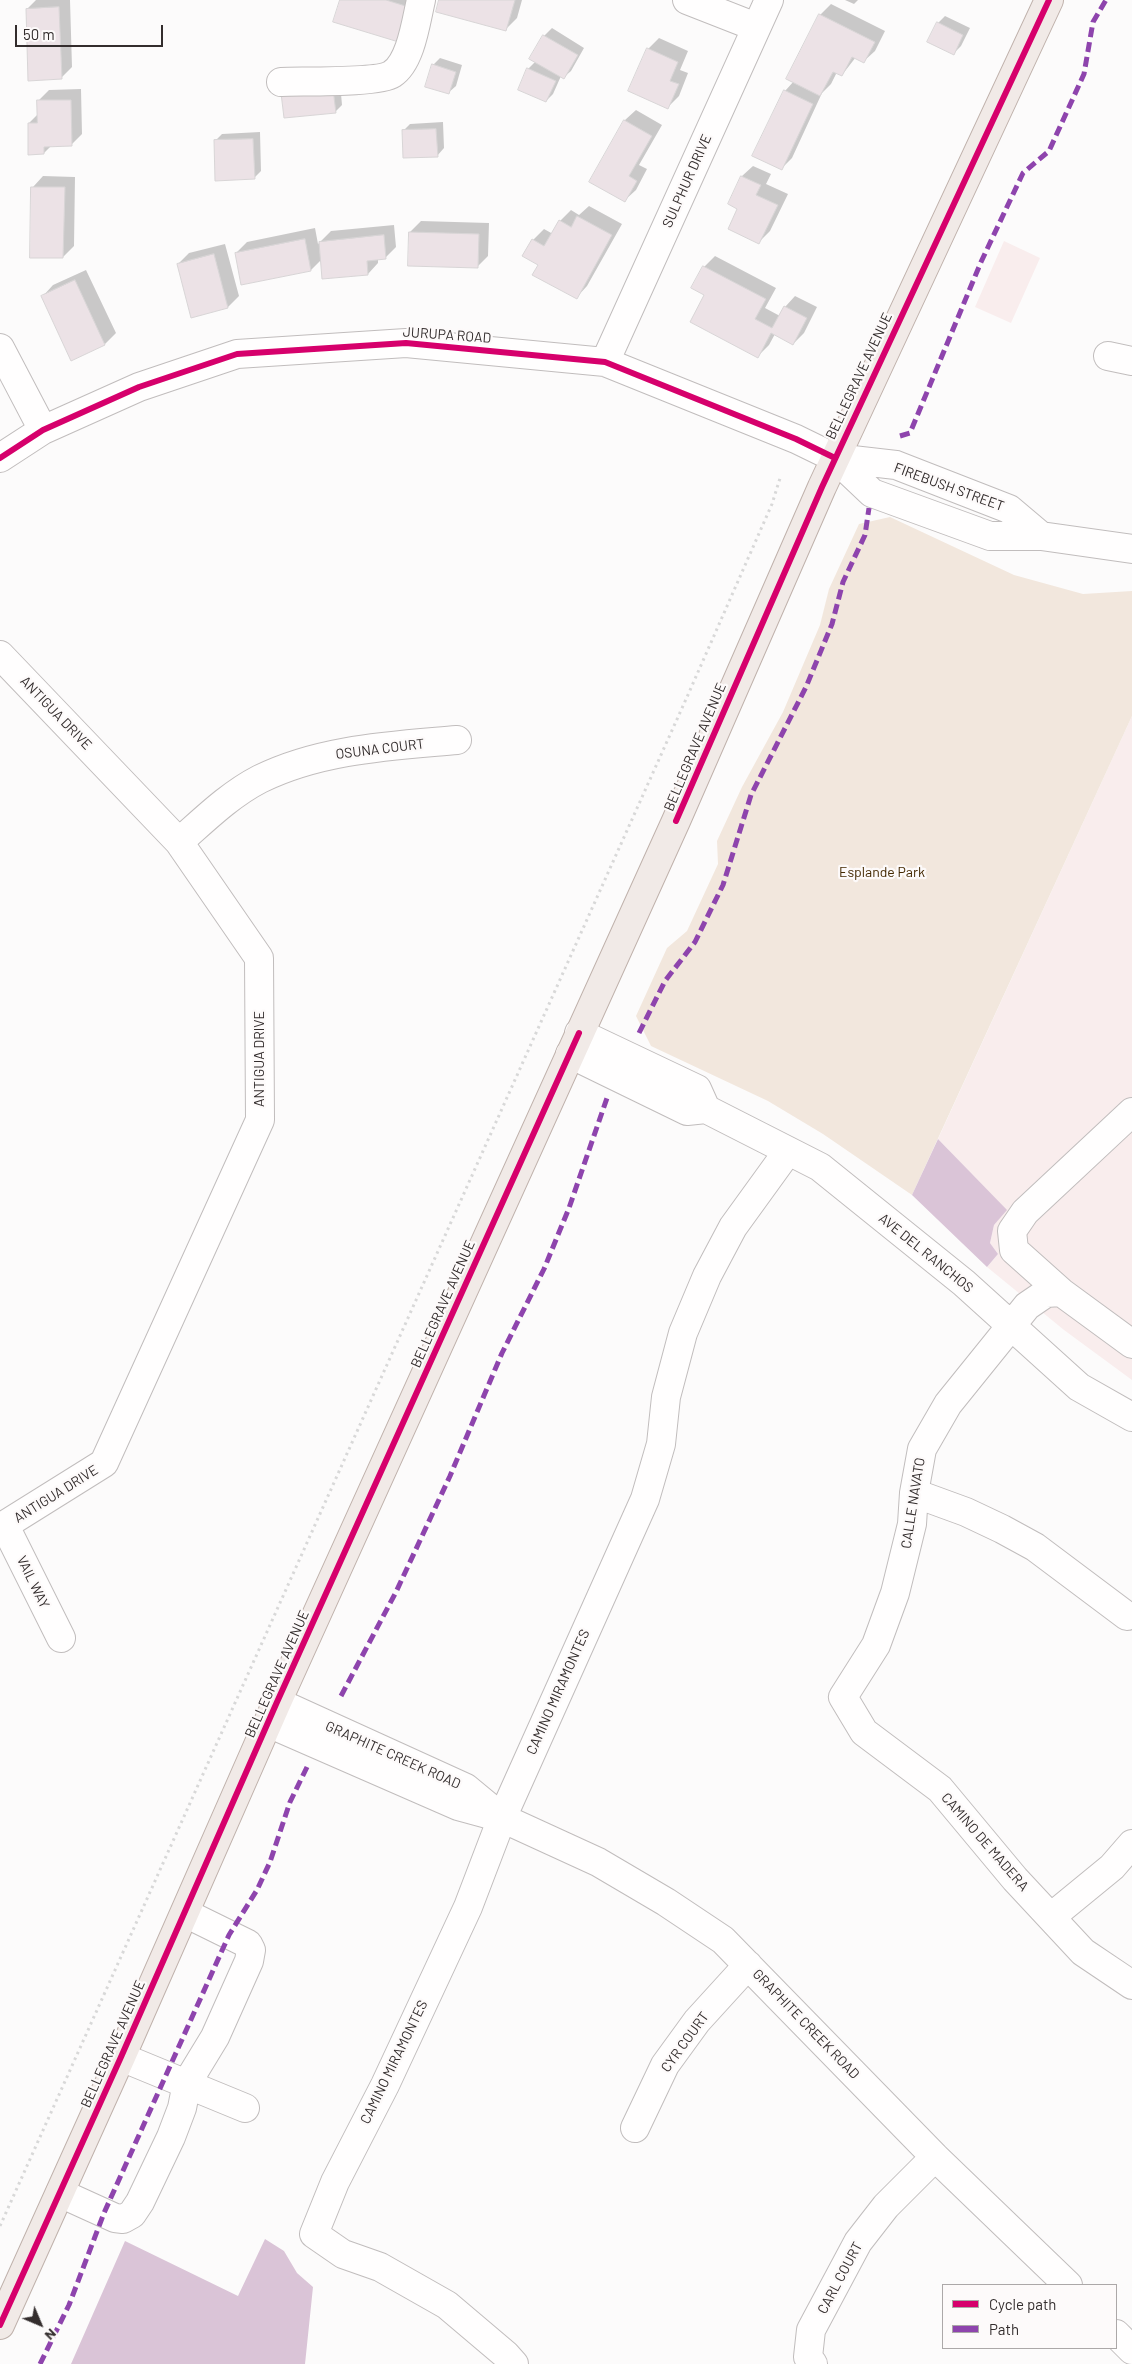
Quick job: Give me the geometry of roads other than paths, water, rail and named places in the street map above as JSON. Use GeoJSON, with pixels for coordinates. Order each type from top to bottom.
{"type":"FeatureCollection","features":[{"type":"Feature","properties":{"kind":"main road","name":"BELLEGRAVE AVENUE"},"geometry":{"type":"LineString","coordinates":[[0,2326],[273,1713],[676,821],[835,458],[1049,0]]}},
{"type":"Feature","properties":{"kind":"street"},"geometry":{"type":"LineString","coordinates":[[281,82],[371,79],[392,75],[402,64],[411,43],[420,0]]}},
{"type":"Feature","properties":{"kind":"street"},"geometry":{"type":"LineString","coordinates":[[687,0],[756,27]]}},
{"type":"Feature","properties":{"kind":"street","name":"SULPHUR DRIVE"},"geometry":{"type":"LineString","coordinates":[[605,362],[769,0]]}},
{"type":"Feature","properties":{"kind":"street","name":"JURUPA ROAD"},"geometry":{"type":"LineString","coordinates":[[0,458],[43,430],[138,387],[237,354],[406,343],[605,362],[796,439],[835,458]]}},
{"type":"Feature","properties":{"kind":"street"},"geometry":{"type":"LineString","coordinates":[[0,348],[43,430]]}},
{"type":"Feature","properties":{"kind":"street","name":"FIREBUSH STREET"},"geometry":{"type":"LineString","coordinates":[[835,458],[896,465],[1009,509],[1041,536],[1132,549]]}},
{"type":"Feature","properties":{"kind":"street","name":"ANTIGUA DRIVE"},"geometry":{"type":"LineString","coordinates":[[0,655],[179,842],[258,958],[260,1120],[104,1463],[3,1527]]}},
{"type":"Feature","properties":{"kind":"street","name":"OSUNA COURT"},"geometry":{"type":"LineString","coordinates":[[179,842],[235,795],[260,779],[304,762],[343,751],[456,740]]}},
{"type":"Feature","properties":{"kind":"street","name":"AVE DEL RANCHOS"},"geometry":{"type":"LineString","coordinates":[[574,1044],[698,1089],[706,1109],[820,1167],[951,1272],[1079,1386],[1132,1416]]}},
{"type":"Feature","properties":{"kind":"street"},"geometry":{"type":"LineString","coordinates":[[1132,1112],[1025,1212],[1012,1231],[1014,1250],[1060,1292],[1132,1344]]}},
{"type":"Feature","properties":{"kind":"street","name":"CAMINO MIRAMONTES"},"geometry":{"type":"LineString","coordinates":[[514,2364],[448,2305],[380,2267],[343,2254],[314,2234],[335,2182],[385,2085],[468,1907],[502,1818],[645,1499],[661,1444],[666,1397],[683,1333],[707,1276],[733,1227],[788,1151]]}},
{"type":"Feature","properties":{"kind":"street","name":"CALLE NAVATO"},"geometry":{"type":"LineString","coordinates":[[843,1697],[876,1645],[895,1593],[912,1524],[914,1493],[922,1448],[948,1404],[1031,1301],[1046,1293],[1060,1292]]}},
{"type":"Feature","properties":{"kind":"street"},"geometry":{"type":"LineString","coordinates":[[914,1493],[966,1512],[1035,1547],[1127,1616]]}},
{"type":"Feature","properties":{"kind":"street","name":"VAIL WAY"},"geometry":{"type":"LineString","coordinates":[[3,1527],[61,1638]]}},
{"type":"Feature","properties":{"kind":"street","name":"CAMINO DE MADERA"},"geometry":{"type":"LineString","coordinates":[[843,1697],[864,1732],[940,1789],[1015,1878],[1083,1952],[1132,1985]]}},
{"type":"Feature","properties":{"kind":"street","name":"GRAPHITE CREEK ROAD"},"geometry":{"type":"LineString","coordinates":[[273,1713],[458,1806],[502,1818],[598,1862],[666,1902],[723,1940],[935,2157],[1067,2284]]}},
{"type":"Feature","properties":{"kind":"street"},"geometry":{"type":"LineString","coordinates":[[1051,1917],[1112,1867],[1132,1844]]}},
{"type":"Feature","properties":{"kind":"street"},"geometry":{"type":"LineString","coordinates":[[60,2193],[115,2218],[123,2219],[132,2214],[140,2202],[170,2137],[182,2108],[187,2083],[215,2037],[249,1961],[251,1950],[248,1944],[185,1913]]}},
{"type":"Feature","properties":{"kind":"street","name":"CYR COURT"},"geometry":{"type":"LineString","coordinates":[[635,2128],[665,2066],[697,2021],[748,1965]]}},
{"type":"Feature","properties":{"kind":"street"},"geometry":{"type":"LineString","coordinates":[[121,2057],[245,2108]]}},
{"type":"Feature","properties":{"kind":"street","name":"CARL COURT"},"geometry":{"type":"LineString","coordinates":[[813,2364],[808,2357],[812,2330],[858,2242],[886,2206],[935,2157]]}},
{"type":"Feature","properties":{"kind":"street"},"geometry":{"type":"LineString","coordinates":[[1117,2335],[1132,2350]]}},
{"type":"Feature","properties":{"kind":"park label","name":"Esplande Park"},"geometry":{"type":"Point","coordinates":[882,872]}}]}
